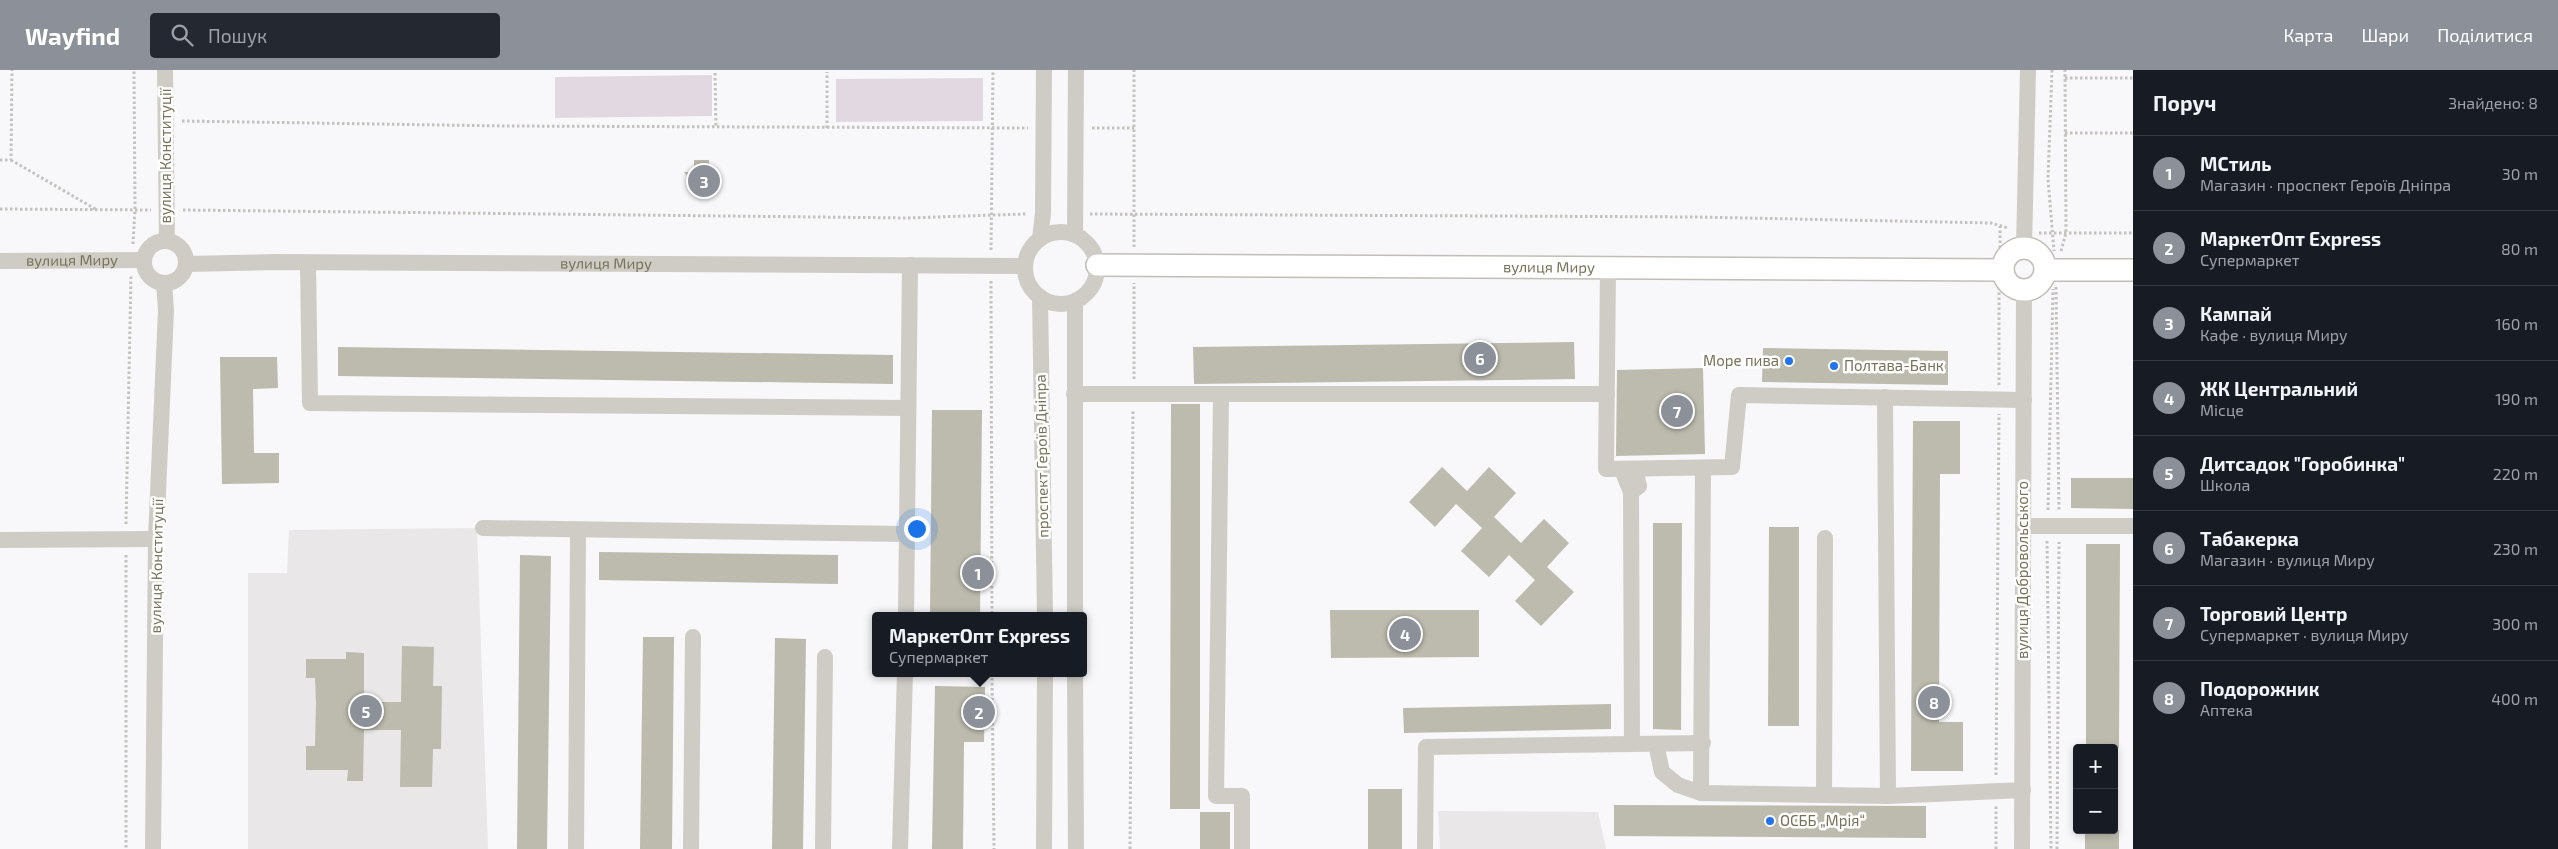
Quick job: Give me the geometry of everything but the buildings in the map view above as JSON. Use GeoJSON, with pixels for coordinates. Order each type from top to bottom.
{"type":"FeatureCollection","features":[{"type":"Feature","properties":{"kind":"main road"},"geometry":{"type":"LineString","coordinates":[[2024,248],[2037,252],[2050,270],[2036,287],[2024,290],[2012,286],[2001,270],[2012,252],[2024,248]]}},
{"type":"Feature","properties":{"kind":"main road","name":"вулиця Миру"},"geometry":{"type":"LineString","coordinates":[[1097,265],[2001,270]]}},
{"type":"Feature","properties":{"kind":"main road"},"geometry":{"type":"LineString","coordinates":[[2050,270],[2133,270]]}},
{"type":"Feature","properties":{"kind":"street","name":"вулиця Конституції"},"geometry":{"type":"LineString","coordinates":[[165,70],[167,241]]}},
{"type":"Feature","properties":{"kind":"street"},"geometry":{"type":"LineString","coordinates":[[1040,239],[1058,232],[1075,235],[1087,243],[1094,253],[1097,265],[1092,287],[1075,301],[1063,304],[1051,302],[1040,297],[1032,289],[1027,278],[1026,266],[1028,255],[1040,239],[1043,213],[1044,70]]}},
{"type":"Feature","properties":{"kind":"street"},"geometry":{"type":"LineString","coordinates":[[1075,235],[1076,70]]}},
{"type":"Feature","properties":{"kind":"street"},"geometry":{"type":"LineString","coordinates":[[2024,248],[2028,70]]}},
{"type":"Feature","properties":{"kind":"street"},"geometry":{"type":"LineString","coordinates":[[167,241],[178,246],[183,252],[186,264],[181,276],[170,283],[164,283],[151,278],[138,260],[154,244],[167,241]]}},
{"type":"Feature","properties":{"kind":"street","name":"вулиця Миру"},"geometry":{"type":"LineString","coordinates":[[0,261],[138,260]]}},
{"type":"Feature","properties":{"kind":"street"},"geometry":{"type":"LineString","coordinates":[[308,263],[310,403],[908,408]]}},
{"type":"Feature","properties":{"kind":"street","name":"вулиця Миру"},"geometry":{"type":"LineString","coordinates":[[186,264],[1026,266]]}},
{"type":"Feature","properties":{"kind":"street"},"geometry":{"type":"LineString","coordinates":[[906,612],[910,265]]}},
{"type":"Feature","properties":{"kind":"street"},"geometry":{"type":"LineString","coordinates":[[1608,268],[1606,469],[1732,467],[1739,396],[2024,400]]}},
{"type":"Feature","properties":{"kind":"street","name":"вулиця Конституції"},"geometry":{"type":"LineString","coordinates":[[153,849],[156,539],[166,310],[164,283]]}},
{"type":"Feature","properties":{"kind":"street","name":"вулиця Добровольського"},"geometry":{"type":"LineString","coordinates":[[2022,849],[2024,290]]}},
{"type":"Feature","properties":{"kind":"street","name":"проспект Героїв Дніпра"},"geometry":{"type":"LineString","coordinates":[[1040,297],[1045,612]]}},
{"type":"Feature","properties":{"kind":"street","name":"проспект Героїв Дніпра"},"geometry":{"type":"LineString","coordinates":[[1075,301],[1075,612]]}},
{"type":"Feature","properties":{"kind":"street"},"geometry":{"type":"LineString","coordinates":[[1074,394],[1607,394]]}},
{"type":"Feature","properties":{"kind":"street"},"geometry":{"type":"LineString","coordinates":[[1221,394],[1216,796],[1242,796],[1242,849]]}},
{"type":"Feature","properties":{"kind":"street"},"geometry":{"type":"LineString","coordinates":[[1885,397],[1888,796]]}},
{"type":"Feature","properties":{"kind":"street"},"geometry":{"type":"LineString","coordinates":[[1701,793],[1703,743],[1703,468]]}},
{"type":"Feature","properties":{"kind":"street"},"geometry":{"type":"LineString","coordinates":[[1632,744],[1631,492],[1640,486],[1635,469]]}},
{"type":"Feature","properties":{"kind":"street"},"geometry":{"type":"LineString","coordinates":[[2023,526],[2133,526]]}},
{"type":"Feature","properties":{"kind":"street"},"geometry":{"type":"LineString","coordinates":[[483,528],[906,534]]}},
{"type":"Feature","properties":{"kind":"street"},"geometry":{"type":"LineString","coordinates":[[576,849],[578,530]]}},
{"type":"Feature","properties":{"kind":"street"},"geometry":{"type":"LineString","coordinates":[[1824,795],[1825,538]]}},
{"type":"Feature","properties":{"kind":"street"},"geometry":{"type":"LineString","coordinates":[[0,540],[126,541],[156,539]]}},
{"type":"Feature","properties":{"kind":"street"},"geometry":{"type":"LineString","coordinates":[[691,849],[693,637]]}},
{"type":"Feature","properties":{"kind":"street"},"geometry":{"type":"LineString","coordinates":[[823,849],[826,657]]}},
{"type":"Feature","properties":{"kind":"street"},"geometry":{"type":"LineString","coordinates":[[900,849],[905,677]]}},
{"type":"Feature","properties":{"kind":"street"},"geometry":{"type":"LineString","coordinates":[[1044,849],[1045,677]]}},
{"type":"Feature","properties":{"kind":"street"},"geometry":{"type":"LineString","coordinates":[[1075,677],[1076,849]]}},
{"type":"Feature","properties":{"kind":"street"},"geometry":{"type":"LineString","coordinates":[[1425,849],[1426,746],[1703,743]]}},
{"type":"Feature","properties":{"kind":"street"},"geometry":{"type":"LineString","coordinates":[[1656,744],[1662,772],[1678,784],[1701,793],[1888,796],[1996,789],[2023,790]]}},
{"type":"Feature","properties":{"kind":"path"},"geometry":{"type":"LineString","coordinates":[[11,160],[12,70]]}},
{"type":"Feature","properties":{"kind":"path"},"geometry":{"type":"LineString","coordinates":[[126,849],[126,541],[138,260],[135,210],[134,70]]}},
{"type":"Feature","properties":{"kind":"path"},"geometry":{"type":"LineString","coordinates":[[992,612],[991,266],[993,70]]}},
{"type":"Feature","properties":{"kind":"path"},"geometry":{"type":"LineString","coordinates":[[1130,849],[1134,394],[1134,70]]}},
{"type":"Feature","properties":{"kind":"path"},"geometry":{"type":"LineString","coordinates":[[2052,70],[2048,179],[2059,526],[2057,849]]}},
{"type":"Feature","properties":{"kind":"path"},"geometry":{"type":"LineString","coordinates":[[2065,70],[2066,233],[2133,233]]}},
{"type":"Feature","properties":{"kind":"path"},"geometry":{"type":"LineString","coordinates":[[827,72],[827,128]]}},
{"type":"Feature","properties":{"kind":"path"},"geometry":{"type":"LineString","coordinates":[[716,73],[716,128]]}},
{"type":"Feature","properties":{"kind":"path"},"geometry":{"type":"LineString","coordinates":[[2065,78],[2133,78]]}},
{"type":"Feature","properties":{"kind":"path"},"geometry":{"type":"LineString","coordinates":[[174,121],[716,128],[1043,128]]}},
{"type":"Feature","properties":{"kind":"path"},"geometry":{"type":"LineString","coordinates":[[1075,128],[1134,128]]}},
{"type":"Feature","properties":{"kind":"path"},"geometry":{"type":"LineString","coordinates":[[2065,133],[2133,133]]}},
{"type":"Feature","properties":{"kind":"path"},"geometry":{"type":"LineString","coordinates":[[0,160],[11,160],[99,211]]}},
{"type":"Feature","properties":{"kind":"path"},"geometry":{"type":"LineString","coordinates":[[1996,849],[2000,226]]}},
{"type":"Feature","properties":{"kind":"path"},"geometry":{"type":"LineString","coordinates":[[992,677],[994,849]]}},
{"type":"Feature","properties":{"kind":"shaded area"},"geometry":{"type":"Polygon","coordinates":[[[712,75],[712,116],[555,118],[555,77],[712,75]]]}},
{"type":"Feature","properties":{"kind":"shaded area"},"geometry":{"type":"Polygon","coordinates":[[[983,78],[983,121],[836,122],[836,79],[983,78]]]}},
{"type":"Feature","properties":{"kind":"shaded area"},"geometry":{"type":"Polygon","coordinates":[[[477,528],[488,849],[248,849],[248,573],[287,573],[289,530],[477,528]]]}},
{"type":"Feature","properties":{"kind":"shaded area"},"geometry":{"type":"Polygon","coordinates":[[[1438,811],[1598,812],[1606,849],[1440,849],[1438,811]]]}},
{"type":"Feature","properties":{"kind":"place","name":"Кампай"},"geometry":{"type":"Point","coordinates":[704,181]}},
{"type":"Feature","properties":{"kind":"place","name":"Табакерка"},"geometry":{"type":"Point","coordinates":[1480,358]}},
{"type":"Feature","properties":{"kind":"place","name":"Море пива"},"geometry":{"type":"Point","coordinates":[1789,361]}},
{"type":"Feature","properties":{"kind":"place","name":"Полтава-Банк"},"geometry":{"type":"Point","coordinates":[1834,366]}},
{"type":"Feature","properties":{"kind":"place","name":"Торговий Центр"},"geometry":{"type":"Point","coordinates":[1677,411]}},
{"type":"Feature","properties":{"kind":"place","name":"МСтиль"},"geometry":{"type":"Point","coordinates":[978,573]}},
{"type":"Feature","properties":{"kind":"place","name":"ЖК Центральний"},"geometry":{"type":"Point","coordinates":[1405,634]}},
{"type":"Feature","properties":{"kind":"place","name":"Подорожник"},"geometry":{"type":"Point","coordinates":[1934,702]}},
{"type":"Feature","properties":{"kind":"place","name":"Дитсадок \"Горобинка\""},"geometry":{"type":"Point","coordinates":[366,711]}},
{"type":"Feature","properties":{"kind":"place","name":"МаркетОпт Express"},"geometry":{"type":"Point","coordinates":[979,712]}},
{"type":"Feature","properties":{"kind":"place","name":"ОСББ „Мрія“"},"geometry":{"type":"Point","coordinates":[1770,821]}}]}
